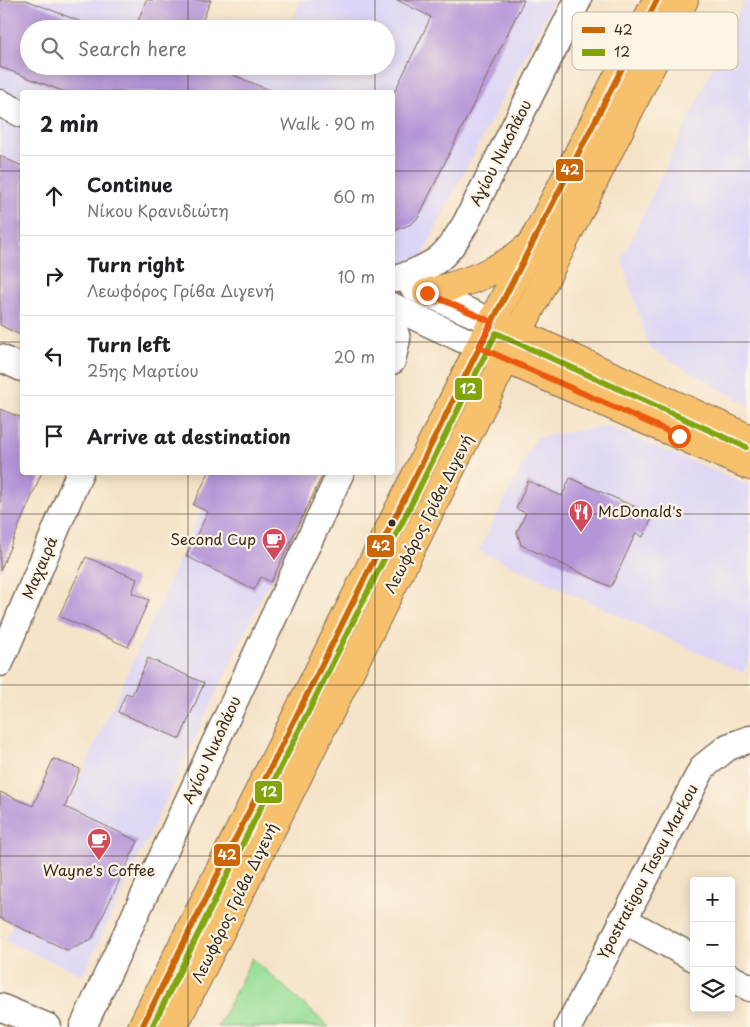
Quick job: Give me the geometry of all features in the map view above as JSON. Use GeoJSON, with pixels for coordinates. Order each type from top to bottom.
{"type":"FeatureCollection","features":[{"type":"Feature","properties":{"kind":"main road","name":"Λεωφόρος Γρίβα Διγενή"},"geometry":{"type":"LineString","coordinates":[[651,12],[657,0]]}},
{"type":"Feature","properties":{"kind":"main road","name":"Λεωφόρος Γρίβα Διγενή"},"geometry":{"type":"LineString","coordinates":[[678,12],[684,0]]}},
{"type":"Feature","properties":{"kind":"main road","name":"Λεωφόρος Γρίβα Διγενή"},"geometry":{"type":"LineString","coordinates":[[142,1027],[530,245],[621,70]]}},
{"type":"Feature","properties":{"kind":"main road","name":"Λεωφόρος Γρίβα Διγενή"},"geometry":{"type":"LineString","coordinates":[[173,1027],[649,70]]}},
{"type":"Feature","properties":{"kind":"main road"},"geometry":{"type":"LineString","coordinates":[[427,293],[476,279],[513,259],[530,245]]}},
{"type":"Feature","properties":{"kind":"main road"},"geometry":{"type":"LineString","coordinates":[[492,322],[750,439]]}},
{"type":"Feature","properties":{"kind":"main road"},"geometry":{"type":"LineString","coordinates":[[479,347],[750,466]]}},
{"type":"Feature","properties":{"kind":"street","name":"Αγίου Νικολάου"},"geometry":{"type":"LineString","coordinates":[[395,278],[427,268],[443,257],[454,244],[578,0]]}},
{"type":"Feature","properties":{"kind":"street"},"geometry":{"type":"LineString","coordinates":[[0,103],[20,113]]}},
{"type":"Feature","properties":{"kind":"street"},"geometry":{"type":"LineString","coordinates":[[395,278],[492,322]]}},
{"type":"Feature","properties":{"kind":"street"},"geometry":{"type":"LineString","coordinates":[[395,307],[479,347]]}},
{"type":"Feature","properties":{"kind":"street"},"geometry":{"type":"LineString","coordinates":[[395,331],[397,338],[395,347]]}},
{"type":"Feature","properties":{"kind":"street"},"geometry":{"type":"LineString","coordinates":[[0,358],[20,367]]}},
{"type":"Feature","properties":{"kind":"street","name":"Μαχαιρά"},"geometry":{"type":"LineString","coordinates":[[0,663],[79,475]]}},
{"type":"Feature","properties":{"kind":"street","name":"Αγίου Νικολάου"},"geometry":{"type":"LineString","coordinates":[[82,1027],[340,475]]}},
{"type":"Feature","properties":{"kind":"street","name":"Ypostratigou Tasou Markou"},"geometry":{"type":"LineString","coordinates":[[568,1027],[622,920],[703,768],[728,747],[750,739]]}},
{"type":"Feature","properties":{"kind":"street"},"geometry":{"type":"LineString","coordinates":[[622,920],[690,956]]}},
{"type":"Feature","properties":{"kind":"street"},"geometry":{"type":"LineString","coordinates":[[735,980],[750,988]]}},
{"type":"Feature","properties":{"kind":"street"},"geometry":{"type":"LineString","coordinates":[[0,1007],[48,1027]]}},
{"type":"Feature","properties":{"kind":"shaded area"},"geometry":{"type":"Polygon","coordinates":[[[0,0],[149,0],[197,20],[20,20],[20,75],[395,75],[395,20],[293,20],[301,0],[554,0],[445,209],[395,316],[395,90],[20,90],[20,235],[0,226],[0,0]]]}},
{"type":"Feature","properties":{"kind":"shaded area"},"geometry":{"type":"Polygon","coordinates":[[[745,0],[750,0],[750,406],[649,348],[622,259],[712,70],[738,70],[738,15],[745,0]]]}},
{"type":"Feature","properties":{"kind":"shaded area"},"geometry":{"type":"Polygon","coordinates":[[[607,426],[750,486],[750,658],[743,673],[479,551],[536,438],[607,426]]]}},
{"type":"Feature","properties":{"kind":"shaded area"},"geometry":{"type":"Polygon","coordinates":[[[218,475],[319,475],[83,975],[5,941],[218,475]]]}},
{"type":"Feature","properties":{"kind":"green space"},"geometry":{"type":"Polygon","coordinates":[[[252,958],[329,1027],[218,1027],[252,958]]]}},
{"type":"Feature","properties":{"kind":"building"},"geometry":{"type":"Polygon","coordinates":[[[0,0],[26,0],[76,20],[20,20],[20,75],[0,67],[0,0]]]}},
{"type":"Feature","properties":{"kind":"building"},"geometry":{"type":"Polygon","coordinates":[[[146,0],[211,0],[203,20],[138,20],[146,0]]]}},
{"type":"Feature","properties":{"kind":"building"},"geometry":{"type":"Polygon","coordinates":[[[397,0],[524,0],[418,218],[411,224],[395,231],[395,91],[431,17],[397,0]]]}},
{"type":"Feature","properties":{"kind":"building"},"geometry":{"type":"Polygon","coordinates":[[[21,75],[233,75],[269,90],[60,90],[21,75]]]}},
{"type":"Feature","properties":{"kind":"building"},"geometry":{"type":"Polygon","coordinates":[[[0,156],[20,165],[20,335],[0,325],[0,156]]]}},
{"type":"Feature","properties":{"kind":"building"},"geometry":{"type":"Polygon","coordinates":[[[0,409],[20,417],[20,475],[41,475],[0,571],[0,409]]]}},
{"type":"Feature","properties":{"kind":"building"},"geometry":{"type":"Polygon","coordinates":[[[208,475],[323,475],[271,582],[261,577],[254,590],[186,556],[208,512],[193,505],[208,475]]]}},
{"type":"Feature","properties":{"kind":"building","name":"McDonald's"},"geometry":{"type":"Polygon","coordinates":[[[570,478],[653,515],[643,537],[636,533],[611,587],[521,545],[517,532],[526,513],[516,509],[528,481],[562,496],[570,478]]]}},
{"type":"Feature","properties":{"kind":"building"},"geometry":{"type":"Polygon","coordinates":[[[86,557],[137,579],[132,593],[149,600],[128,647],[59,616],[86,557]]]}},
{"type":"Feature","properties":{"kind":"building"},"geometry":{"type":"Polygon","coordinates":[[[148,658],[204,683],[180,739],[118,712],[126,693],[132,695],[148,658]]]}},
{"type":"Feature","properties":{"kind":"building"},"geometry":{"type":"Polygon","coordinates":[[[53,759],[80,769],[65,807],[138,841],[92,939],[67,950],[0,918],[0,792],[33,806],[53,759]]]}},
{"type":"Feature","properties":{"kind":"transit line","name":"42"},"geometry":{"type":"LineString","coordinates":[[651,12],[657,0]]}},
{"type":"Feature","properties":{"kind":"transit line","name":"42"},"geometry":{"type":"LineString","coordinates":[[142,1027],[492,322],[621,70]]}},
{"type":"Feature","properties":{"kind":"transit line","name":"12"},"geometry":{"type":"LineString","coordinates":[[152,1027],[496,333],[746,447]]}},
{"type":"Feature","properties":{"kind":"place","name":"McDonald's"},"geometry":{"type":"Point","coordinates":[581,533]}},
{"type":"Feature","properties":{"kind":"place","name":"Second Cup"},"geometry":{"type":"Point","coordinates":[274,561]}},
{"type":"Feature","properties":{"kind":"place","name":"Wayne's Coffee"},"geometry":{"type":"Point","coordinates":[99,861]}},
{"type":"Feature","properties":{"kind":"route"},"geometry":{"type":"LineString","coordinates":[[427,293],[492,322],[479,347],[679,436]]}}]}
